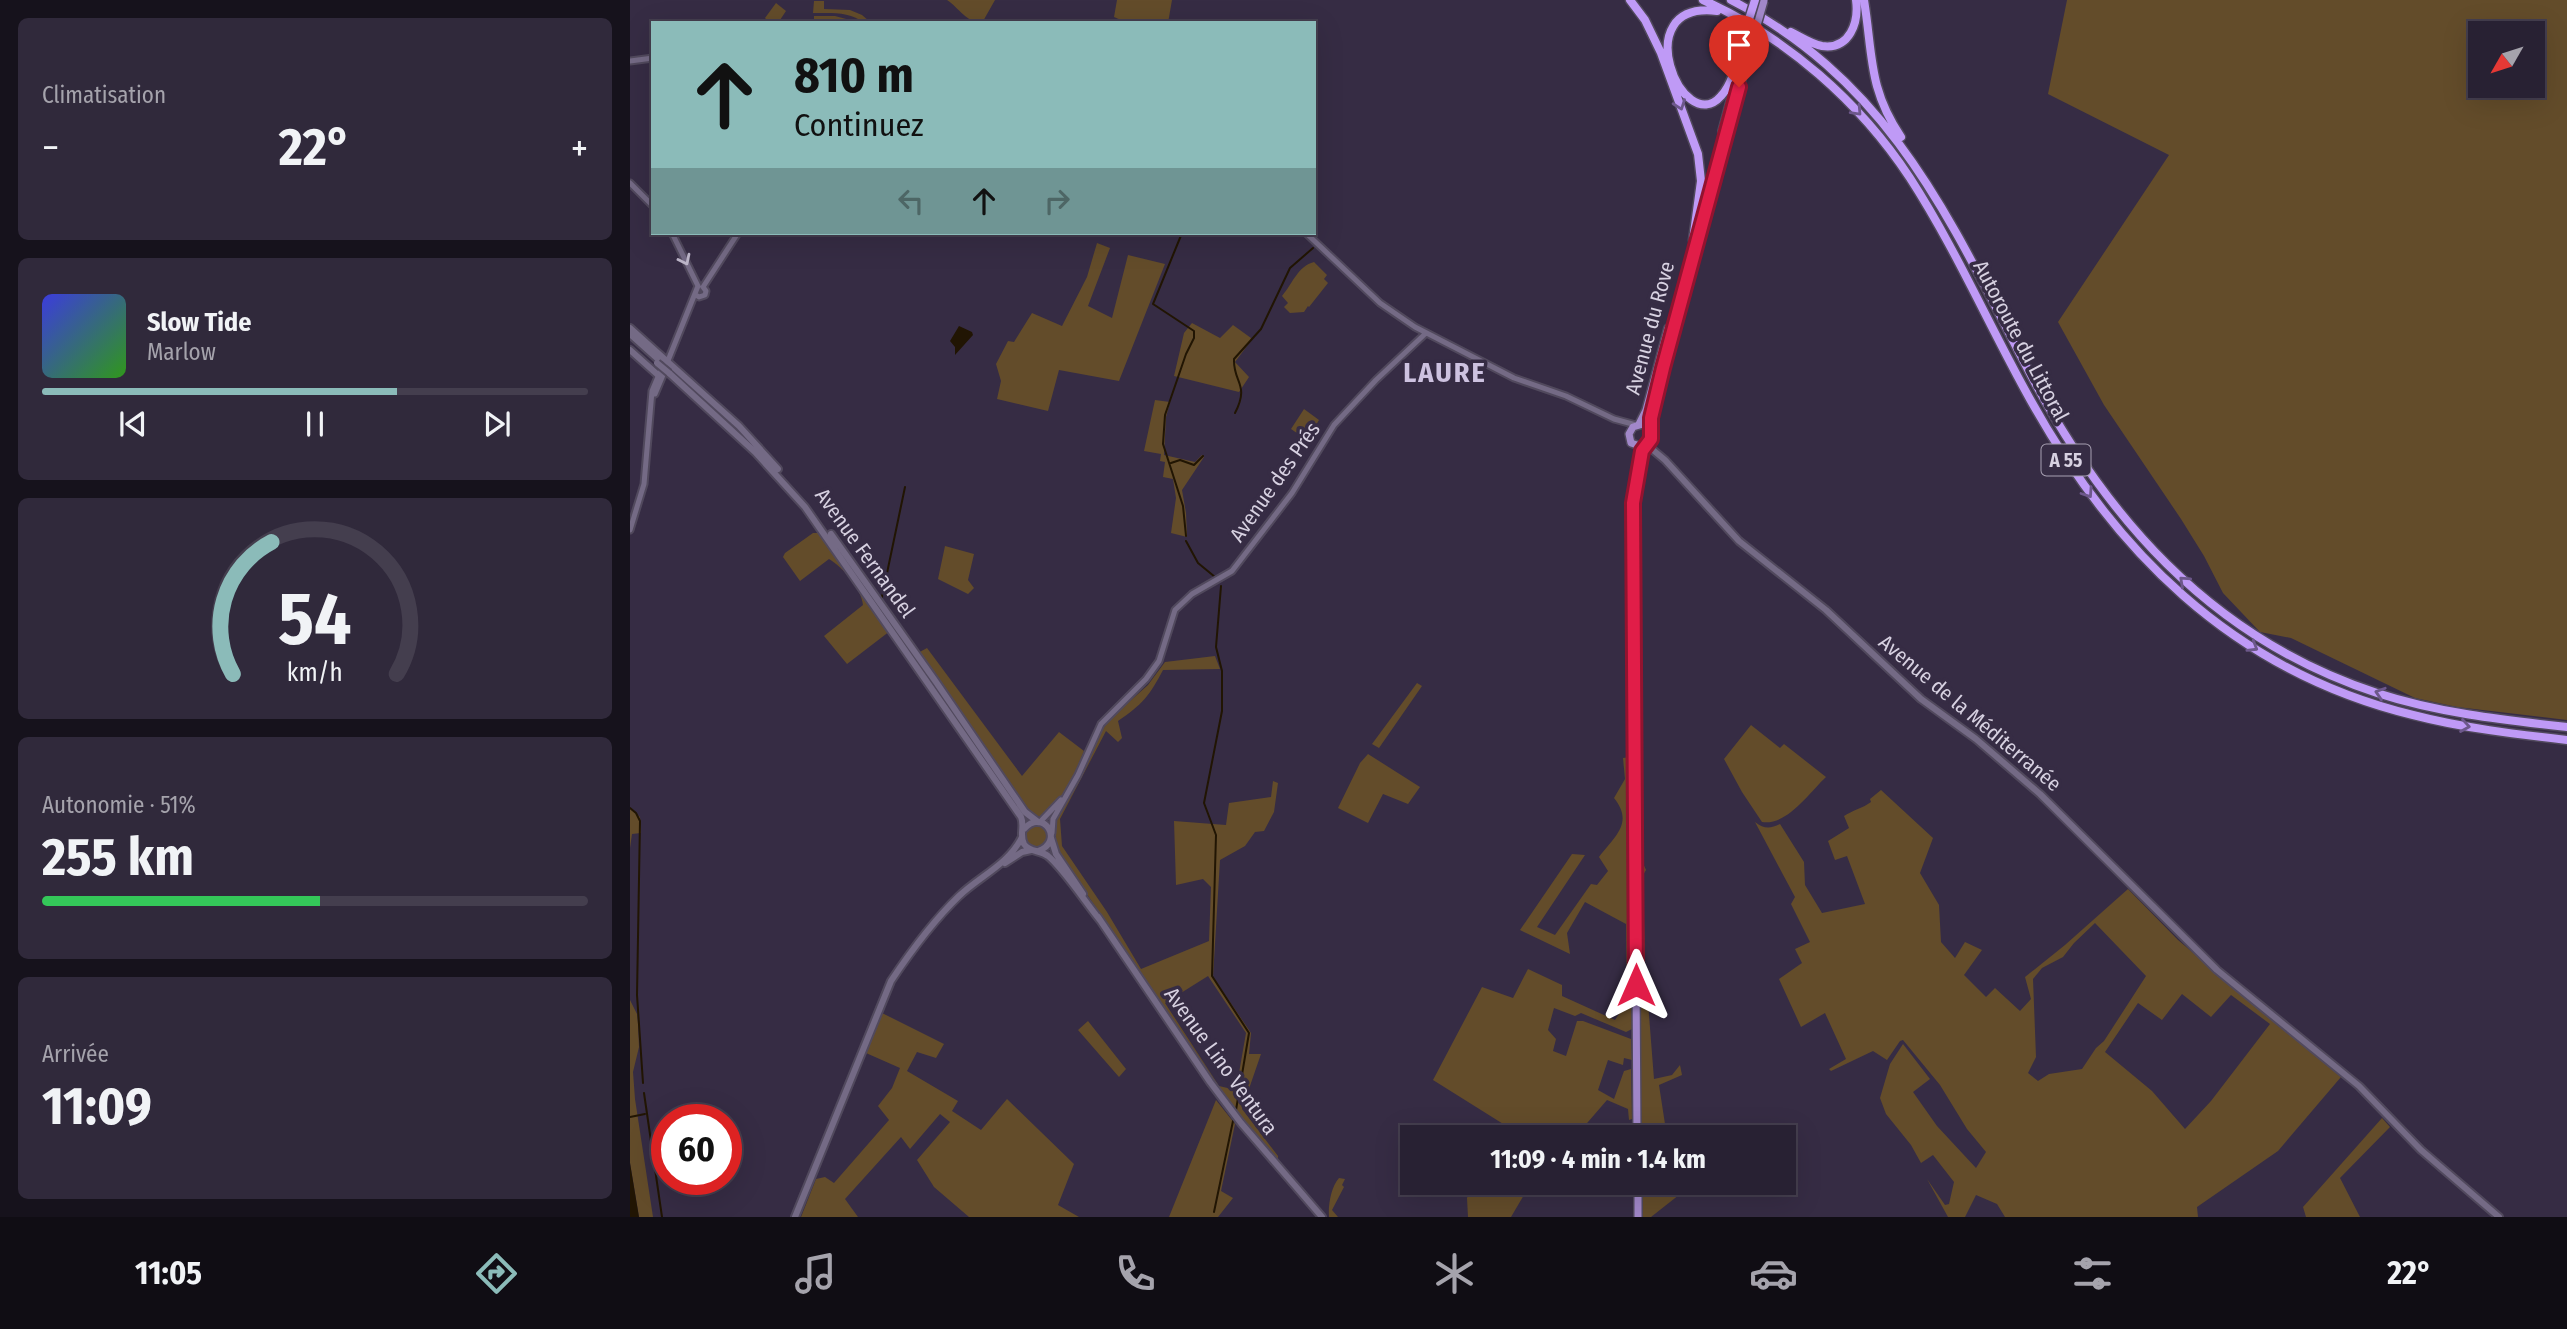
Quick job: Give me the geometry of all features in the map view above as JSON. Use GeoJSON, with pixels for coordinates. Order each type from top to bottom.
{"type":"FeatureCollection","features":[{"type":"Feature","properties":{"kind":"highway"},"geometry":{"type":"LineString","coordinates":[[1630,0],[1661,53],[1698,154],[1701,181],[1693,240]]}},
{"type":"Feature","properties":{"kind":"highway","name":"Autoroute du Littoral"},"geometry":{"type":"LineString","coordinates":[[1703,0],[1766,35],[1796,56],[1841,95],[1877,134],[1909,177],[1944,234],[2024,388],[2070,467],[2123,536],[2178,592],[2250,646],[2308,678],[2339,691],[2410,715],[2450,724],[2567,740]]}},
{"type":"Feature","properties":{"kind":"highway","name":"Autoroute du Littoral"},"geometry":{"type":"LineString","coordinates":[[1731,0],[1785,32],[1817,56],[1856,92],[1887,126],[1934,194],[2062,430],[2105,495],[2157,556],[2189,586],[2268,643],[2316,668],[2376,693],[2452,711],[2567,727]]}},
{"type":"Feature","properties":{"kind":"highway"},"geometry":{"type":"LineString","coordinates":[[1739,0],[1810,42],[1829,46],[1847,38],[1854,28],[1856,0]]}},
{"type":"Feature","properties":{"kind":"highway"},"geometry":{"type":"LineString","coordinates":[[1760,0],[1748,37],[1722,95],[1709,103],[1697,101],[1690,96],[1679,81],[1667,36],[1673,17],[1680,10],[1699,6],[1725,15],[1760,34],[1841,95]]}},
{"type":"Feature","properties":{"kind":"highway"},"geometry":{"type":"LineString","coordinates":[[1864,0],[1871,62],[1880,99],[1938,193],[1985,285]]}},
{"type":"Feature","properties":{"kind":"main road","name":"Avenue du Rove"},"geometry":{"type":"LineString","coordinates":[[1629,434],[1646,410],[1748,37]]}},
{"type":"Feature","properties":{"kind":"main road"},"geometry":{"type":"LineString","coordinates":[[1637,1125],[1633,503],[1642,446],[1651,432],[1666,355],[1748,37]]}},
{"type":"Feature","properties":{"kind":"main road"},"geometry":{"type":"LineString","coordinates":[[630,328],[664,367]]}},
{"type":"Feature","properties":{"kind":"main road","name":"Avenue Fernandel"},"geometry":{"type":"LineString","coordinates":[[630,334],[771,469],[829,539],[1021,817],[1022,834]]}},
{"type":"Feature","properties":{"kind":"main road","name":"Avenue Fernandel"},"geometry":{"type":"LineString","coordinates":[[630,340],[745,437],[786,479],[854,565],[1025,812],[1039,822]]}},
{"type":"Feature","properties":{"kind":"main road"},"geometry":{"type":"LineString","coordinates":[[630,350],[664,367]]}},
{"type":"Feature","properties":{"kind":"main road"},"geometry":{"type":"LineString","coordinates":[[1637,425],[1651,432]]}},
{"type":"Feature","properties":{"kind":"main road","name":"Avenue de la Méditerranée"},"geometry":{"type":"LineString","coordinates":[[1651,432],[1665,460],[1739,541],[1826,610],[1920,699],[1976,739],[2040,794],[2217,970],[2361,1084],[2436,1162],[2499,1217]]}},
{"type":"Feature","properties":{"kind":"main road"},"geometry":{"type":"LineString","coordinates":[[1629,434],[1631,443],[1642,446]]}},
{"type":"Feature","properties":{"kind":"main road","name":"Avenue de la Méditerranée"},"geometry":{"type":"LineString","coordinates":[[1642,446],[1665,460]]}},
{"type":"Feature","properties":{"kind":"main road"},"geometry":{"type":"LineString","coordinates":[[811,530],[818,530],[829,539]]}},
{"type":"Feature","properties":{"kind":"main road"},"geometry":{"type":"LineString","coordinates":[[795,1217],[891,981],[910,953],[952,904],[975,882],[1022,852],[1048,846],[1051,837],[1048,827],[1039,822],[1029,823],[1016,849],[1000,866]]}},
{"type":"Feature","properties":{"kind":"main road"},"geometry":{"type":"LineString","coordinates":[[1022,834],[1025,845],[1034,850]]}},
{"type":"Feature","properties":{"kind":"main road","name":"Avenue Lino Ventura"},"geometry":{"type":"LineString","coordinates":[[1051,837],[1056,854],[1210,1082],[1241,1123],[1322,1217]]}},
{"type":"Feature","properties":{"kind":"main road","name":"Avenue Lino Ventura"},"geometry":{"type":"LineString","coordinates":[[1034,850],[1046,854],[1100,920]]}},
{"type":"Feature","properties":{"kind":"main road","name":"Avenue de la Méditerranée"},"geometry":{"type":"LineString","coordinates":[[2474,1194],[2506,1217]]}},
{"type":"Feature","properties":{"kind":"main road"},"geometry":{"type":"LineString","coordinates":[[1638,1195],[1638,1217]]}},
{"type":"Feature","properties":{"kind":"street"},"geometry":{"type":"LineString","coordinates":[[630,61],[651,58]]}},
{"type":"Feature","properties":{"kind":"street"},"geometry":{"type":"LineString","coordinates":[[630,183],[651,204]]}},
{"type":"Feature","properties":{"kind":"street"},"geometry":{"type":"LineString","coordinates":[[673,235],[706,291],[701,297],[696,295]]}},
{"type":"Feature","properties":{"kind":"street"},"geometry":{"type":"LineString","coordinates":[[630,530],[644,484],[652,400],[696,295],[695,291],[737,235]]}},
{"type":"Feature","properties":{"kind":"street"},"geometry":{"type":"LineString","coordinates":[[1308,235],[1380,303],[1426,334],[1514,378],[1566,397],[1614,419],[1637,425]]}},
{"type":"Feature","properties":{"kind":"street","name":"Avenue des Prés"},"geometry":{"type":"LineString","coordinates":[[1051,837],[1053,819],[1070,790],[1101,723],[1154,670],[1175,610],[1192,594],[1232,571],[1292,493],[1334,425],[1376,380],[1426,334]]}},
{"type":"Feature","properties":{"kind":"street"},"geometry":{"type":"LineString","coordinates":[[1614,419],[1629,434]]}},
{"type":"Feature","properties":{"kind":"street","name":"Avenue des Prés"},"geometry":{"type":"LineString","coordinates":[[1039,822],[1049,815],[1070,790]]}},
{"type":"Feature","properties":{"kind":"shaded area"},"geometry":{"type":"Polygon","coordinates":[[[947,0],[995,0],[983,21],[967,18],[947,0]]]}},
{"type":"Feature","properties":{"kind":"shaded area"},"geometry":{"type":"Polygon","coordinates":[[[1117,0],[1172,0],[1168,21],[1123,21],[1114,17],[1117,0]]]}},
{"type":"Feature","properties":{"kind":"shaded area"},"geometry":{"type":"Polygon","coordinates":[[[2067,0],[2567,0],[2567,720],[2457,707],[2415,698],[2291,638],[2260,632],[2223,593],[2181,519],[2104,405],[2058,322],[2169,155],[2048,94],[2067,0]]]}},
{"type":"Feature","properties":{"kind":"shaded area"},"geometry":{"type":"Polygon","coordinates":[[[814,1],[824,1],[824,9],[850,10],[869,21],[840,14],[813,13],[814,1]]]}},
{"type":"Feature","properties":{"kind":"shaded area"},"geometry":{"type":"Polygon","coordinates":[[[776,3],[786,11],[779,21],[768,21],[765,18],[776,3]]]}},
{"type":"Feature","properties":{"kind":"shaded area"},"geometry":{"type":"Polygon","coordinates":[[[814,16],[835,16],[854,21],[836,21],[814,21],[814,16]]]}},
{"type":"Feature","properties":{"kind":"shaded area"},"geometry":{"type":"Polygon","coordinates":[[[1097,243],[1110,248],[1088,306],[1112,318],[1128,255],[1165,264],[1119,381],[1059,370],[1048,411],[997,399],[1001,381],[996,364],[1008,341],[1014,342],[1032,313],[1062,326],[1087,277],[1097,243]]]}},
{"type":"Feature","properties":{"kind":"shaded area"},"geometry":{"type":"Polygon","coordinates":[[[1314,262],[1327,275],[1324,279],[1328,283],[1304,312],[1290,313],[1284,307],[1288,303],[1282,296],[1300,271],[1314,262]]]}},
{"type":"Feature","properties":{"kind":"shaded area"},"geometry":{"type":"Polygon","coordinates":[[[1192,323],[1220,338],[1233,325],[1251,338],[1235,362],[1249,377],[1239,392],[1174,376],[1184,333],[1192,323]]]}},
{"type":"Feature","properties":{"kind":"shaded area"},"geometry":{"type":"Polygon","coordinates":[[[959,326],[973,335],[955,355],[955,347],[950,341],[959,326]]]}},
{"type":"Feature","properties":{"kind":"shaded area"},"geometry":{"type":"Polygon","coordinates":[[[1155,400],[1170,402],[1166,417],[1164,455],[1195,462],[1202,455],[1204,457],[1182,490],[1187,537],[1171,533],[1176,498],[1173,479],[1163,477],[1165,462],[1160,461],[1161,454],[1144,451],[1155,400]]]}},
{"type":"Feature","properties":{"kind":"shaded area"},"geometry":{"type":"Polygon","coordinates":[[[1304,409],[1319,420],[1307,440],[1291,429],[1304,409]]]}},
{"type":"Feature","properties":{"kind":"shaded area"},"geometry":{"type":"Polygon","coordinates":[[[813,533],[818,533],[823,539],[890,631],[847,664],[824,636],[863,605],[855,586],[846,573],[829,559],[800,581],[783,557],[813,533]]]}},
{"type":"Feature","properties":{"kind":"shaded area"},"geometry":{"type":"Polygon","coordinates":[[[945,546],[974,554],[968,580],[974,588],[968,594],[938,579],[945,546]]]}},
{"type":"Feature","properties":{"kind":"shaded area"},"geometry":{"type":"Polygon","coordinates":[[[927,648],[1022,776],[1059,732],[1084,751],[1067,788],[1047,812],[1039,817],[1029,811],[918,653],[927,648]]]}},
{"type":"Feature","properties":{"kind":"shaded area"},"geometry":{"type":"Polygon","coordinates":[[[1215,656],[1220,669],[1163,670],[1145,699],[1118,721],[1122,738],[1118,742],[1106,731],[1060,819],[1062,846],[1107,912],[1141,969],[1209,941],[1211,887],[1203,879],[1176,885],[1174,821],[1226,825],[1229,803],[1271,797],[1273,781],[1278,783],[1274,812],[1264,831],[1255,832],[1245,846],[1220,860],[1213,977],[1251,1033],[1249,1054],[1261,1054],[1242,1109],[1278,1159],[1233,1108],[1056,849],[1056,820],[1083,773],[1101,731],[1112,717],[1148,685],[1165,662],[1215,656]],[[1208,976],[1165,1003],[1219,1086],[1236,1090],[1246,1033],[1208,976]]]}},
{"type":"Feature","properties":{"kind":"shaded area"},"geometry":{"type":"Polygon","coordinates":[[[1417,683],[1422,686],[1379,748],[1372,744],[1417,683]]]}},
{"type":"Feature","properties":{"kind":"shaded area"},"geometry":{"type":"Polygon","coordinates":[[[1751,725],[1780,748],[1784,744],[1826,777],[1789,814],[1771,822],[1762,822],[1724,759],[1751,725]]]}},
{"type":"Feature","properties":{"kind":"shaded area"},"geometry":{"type":"Polygon","coordinates":[[[1368,754],[1420,787],[1408,804],[1383,794],[1368,823],[1338,808],[1360,763],[1368,754]]]}},
{"type":"Feature","properties":{"kind":"shaded area"},"geometry":{"type":"Polygon","coordinates":[[[1630,757],[1632,1029],[1626,1032],[1581,1013],[1575,1016],[1554,1008],[1548,1030],[1556,1039],[1553,1051],[1566,1056],[1577,1021],[1631,1039],[1632,1060],[1624,1058],[1623,1065],[1608,1060],[1598,1090],[1614,1099],[1624,1071],[1631,1069],[1632,1119],[1629,1120],[1628,1109],[1607,1100],[1585,1125],[1505,1125],[1433,1080],[1482,987],[1513,998],[1528,969],[1562,985],[1562,996],[1615,1020],[1627,1002],[1626,924],[1585,902],[1567,933],[1570,954],[1520,930],[1572,854],[1585,855],[1537,927],[1555,935],[1591,884],[1597,885],[1608,871],[1599,857],[1616,836],[1622,822],[1620,807],[1614,798],[1625,779],[1623,758],[1630,757]]]}},
{"type":"Feature","properties":{"kind":"shaded area"},"geometry":{"type":"Polygon","coordinates":[[[1881,790],[1933,838],[1920,873],[1939,905],[1941,942],[1955,958],[1965,942],[1982,950],[1964,975],[1986,997],[1995,988],[2020,1011],[2031,999],[2025,977],[2128,889],[2178,940],[2341,1077],[2278,1151],[2197,1207],[2198,1217],[2005,1217],[1997,1204],[1976,1195],[1965,1217],[1948,1217],[1927,1179],[1945,1205],[1949,1204],[1954,1182],[1933,1155],[1921,1163],[1911,1145],[1886,1114],[1880,1098],[1890,1064],[1903,1044],[1930,1079],[1913,1092],[1937,1126],[1976,1168],[1986,1152],[1967,1129],[1940,1085],[1903,1040],[1887,1060],[1873,1051],[1831,1071],[1829,1069],[1846,1059],[1825,1013],[1801,1027],[1779,979],[1802,963],[1795,949],[1810,942],[1791,904],[1795,897],[1755,822],[1767,828],[1780,824],[1804,862],[1805,885],[1822,913],[1865,904],[1847,856],[1835,860],[1828,841],[1849,828],[1844,816],[1868,804],[1881,790]],[[2095,923],[2063,957],[2042,968],[2033,979],[2036,1057],[2028,1073],[2038,1081],[2049,1074],[2082,1069],[2104,1041],[2146,976],[2095,923]],[[2182,994],[2162,1020],[2138,1003],[2105,1052],[2152,1091],[2185,1129],[2211,1101],[2270,1024],[2231,995],[2211,1017],[2182,994]]]}},
{"type":"Feature","properties":{"kind":"shaded area"},"geometry":{"type":"Polygon","coordinates":[[[630,809],[640,817],[641,833],[632,834],[630,848],[630,809]]]}},
{"type":"Feature","properties":{"kind":"shaded area"},"geometry":{"type":"Polygon","coordinates":[[[1033,825],[1041,825],[1048,832],[1048,840],[1041,847],[1033,847],[1026,840],[1026,832],[1033,825]]]}},
{"type":"Feature","properties":{"kind":"shaded area"},"geometry":{"type":"Polygon","coordinates":[[[1641,859],[1646,870],[1643,875],[1645,964],[1654,1079],[1672,1075],[1680,1065],[1682,1075],[1659,1085],[1665,1125],[1641,1125],[1641,859]]]}},
{"type":"Feature","properties":{"kind":"shaded area"},"geometry":{"type":"Polygon","coordinates":[[[630,1000],[637,1014],[639,1047],[633,1072],[635,1099],[653,1217],[639,1217],[630,1163],[630,1000]]]}},
{"type":"Feature","properties":{"kind":"shaded area"},"geometry":{"type":"Polygon","coordinates":[[[882,1013],[944,1044],[936,1058],[917,1052],[907,1071],[958,1101],[952,1111],[981,1130],[1007,1099],[1074,1164],[1058,1205],[1079,1217],[969,1217],[934,1187],[917,1160],[950,1122],[940,1114],[910,1149],[901,1137],[845,1199],[858,1217],[801,1217],[816,1179],[825,1177],[834,1183],[889,1120],[878,1106],[892,1088],[900,1068],[866,1053],[882,1013]]]}},
{"type":"Feature","properties":{"kind":"shaded area"},"geometry":{"type":"Polygon","coordinates":[[[1088,1021],[1126,1069],[1119,1077],[1078,1030],[1088,1021]]]}},
{"type":"Feature","properties":{"kind":"shaded area"},"geometry":{"type":"Polygon","coordinates":[[[1216,1100],[1235,1124],[1221,1191],[1233,1198],[1218,1217],[1169,1217],[1216,1100]]]}},
{"type":"Feature","properties":{"kind":"shaded area"},"geometry":{"type":"Polygon","coordinates":[[[2382,1118],[2390,1127],[2340,1178],[2360,1217],[2306,1217],[2303,1207],[2382,1118]]]}},
{"type":"Feature","properties":{"kind":"shaded area"},"geometry":{"type":"Polygon","coordinates":[[[630,1163],[639,1217],[630,1217],[630,1163]]]}},
{"type":"Feature","properties":{"kind":"shaded area"},"geometry":{"type":"Polygon","coordinates":[[[1339,1178],[1345,1179],[1342,1185],[1344,1187],[1332,1210],[1338,1217],[1329,1217],[1331,1196],[1339,1178]]]}},
{"type":"Feature","properties":{"kind":"shaded area"},"geometry":{"type":"Polygon","coordinates":[[[1468,1195],[1524,1195],[1511,1217],[1468,1217],[1468,1195]]]}},
{"type":"Feature","properties":{"kind":"shaded area"},"geometry":{"type":"Polygon","coordinates":[[[1641,1195],[1679,1195],[1651,1217],[1642,1217],[1641,1195]]]}},
{"type":"Feature","properties":{"kind":"waterway"},"geometry":{"type":"LineString","coordinates":[[1181,235],[1153,304],[1194,331],[1194,338],[1165,415],[1163,444],[1183,506],[1186,536]]}},
{"type":"Feature","properties":{"kind":"waterway"},"geometry":{"type":"LineString","coordinates":[[1235,413],[1241,389],[1234,359],[1261,329],[1290,268],[1313,248]]}},
{"type":"Feature","properties":{"kind":"waterway"},"geometry":{"type":"LineString","coordinates":[[1171,463],[1180,460],[1194,465],[1203,456]]}},
{"type":"Feature","properties":{"kind":"waterway"},"geometry":{"type":"LineString","coordinates":[[882,597],[905,487]]}},
{"type":"Feature","properties":{"kind":"waterway"},"geometry":{"type":"LineString","coordinates":[[1186,541],[1198,563],[1215,577]]}},
{"type":"Feature","properties":{"kind":"waterway"},"geometry":{"type":"LineString","coordinates":[[1221,586],[1216,647],[1222,671],[1222,711],[1204,803],[1216,835],[1212,976],[1249,1033],[1236,1110]]}},
{"type":"Feature","properties":{"kind":"waterway"},"geometry":{"type":"LineString","coordinates":[[630,808],[640,821],[637,995],[643,1083]]}},
{"type":"Feature","properties":{"kind":"waterway"},"geometry":{"type":"LineString","coordinates":[[644,1093],[662,1217]]}},
{"type":"Feature","properties":{"kind":"waterway"},"geometry":{"type":"LineString","coordinates":[[630,1117],[645,1114]]}},
{"type":"Feature","properties":{"kind":"waterway"},"geometry":{"type":"LineString","coordinates":[[1214,1212],[1233,1121]]}},
{"type":"Feature","properties":{"kind":"district","name":"LAURE"},"geometry":{"type":"Point","coordinates":[1445,372]}},
{"type":"Feature","properties":{"kind":"route"},"geometry":{"type":"LineString","coordinates":[[1636,985],[1633,503],[1643,447],[1652,435],[1651,418],[1663,368],[1739,87]]}}]}
